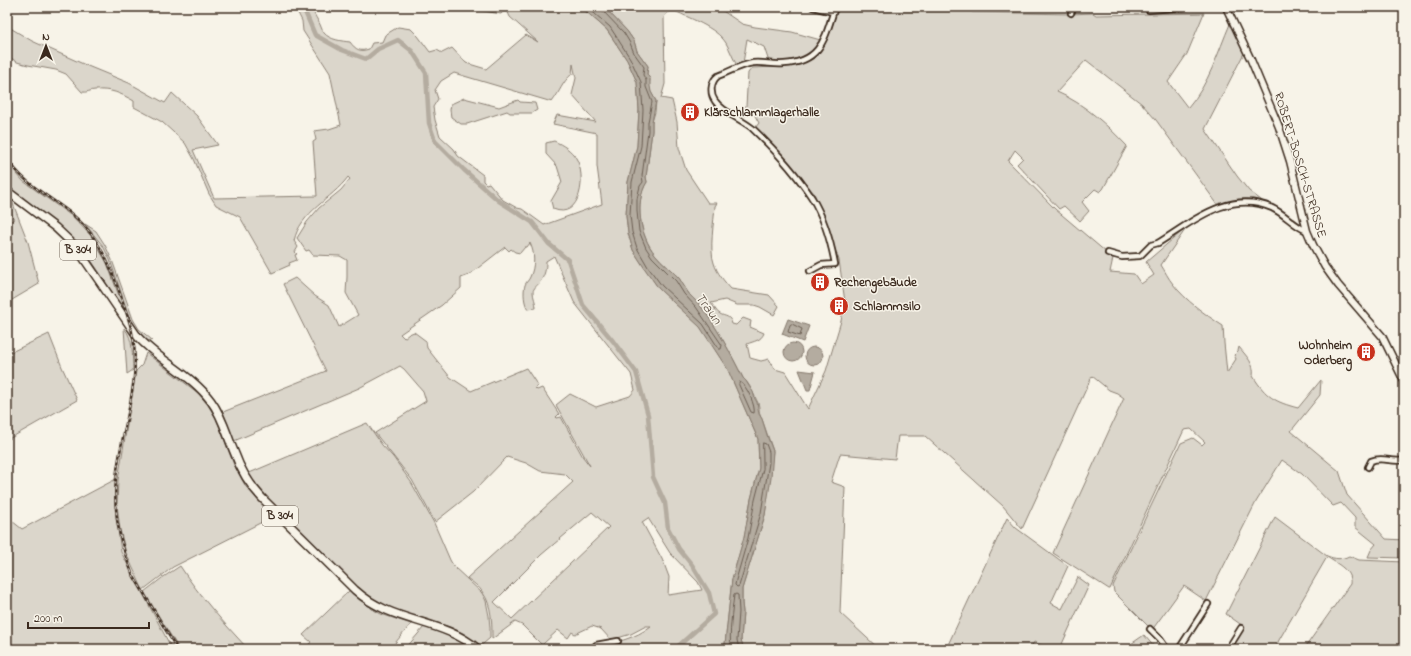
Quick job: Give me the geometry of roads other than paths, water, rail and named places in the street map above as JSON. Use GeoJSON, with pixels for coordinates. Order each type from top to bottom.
{"type":"FeatureCollection","features":[{"type":"Feature","properties":{"kind":"main road","name":"ROBERT-BOSCH-STRASSE"},"geometry":{"type":"LineString","coordinates":[[1226,7],[1252,60],[1279,127],[1313,245],[1325,267],[1338,285],[1382,336],[1404,381]]}},
{"type":"Feature","properties":{"kind":"main road","name":"B 304"},"geometry":{"type":"LineString","coordinates":[[7,191],[56,228],[76,247],[141,341],[151,351],[206,394],[220,415],[236,458],[250,484],[262,498],[355,590],[368,601],[383,610],[450,631],[464,638],[478,649]]}},
{"type":"Feature","properties":{"kind":"street"},"geometry":{"type":"LineString","coordinates":[[810,271],[821,265],[835,264],[831,246],[812,199],[773,150],[759,136],[747,125],[715,102],[712,95],[712,86],[713,80],[718,76],[751,64],[789,64],[810,56],[818,50],[824,40],[834,10],[813,7]]}},
{"type":"Feature","properties":{"kind":"street"},"geometry":{"type":"LineString","coordinates":[[1071,13],[1074,7]]}},
{"type":"Feature","properties":{"kind":"street"},"geometry":{"type":"LineString","coordinates":[[1150,7],[1149,10],[1186,7]]}},
{"type":"Feature","properties":{"kind":"street"},"geometry":{"type":"LineString","coordinates":[[1108,253],[1122,257],[1140,256],[1151,245],[1158,243],[1211,210],[1234,202],[1261,204],[1278,212],[1300,228],[1308,231]]}},
{"type":"Feature","properties":{"kind":"street"},"geometry":{"type":"LineString","coordinates":[[1368,467],[1371,461],[1376,460],[1386,459],[1396,462],[1404,460]]}},
{"type":"Feature","properties":{"kind":"street"},"geometry":{"type":"LineString","coordinates":[[1179,649],[1208,604]]}},
{"type":"Feature","properties":{"kind":"street"},"geometry":{"type":"LineString","coordinates":[[1228,649],[1241,628]]}},
{"type":"Feature","properties":{"kind":"street"},"geometry":{"type":"LineString","coordinates":[[1150,629],[1167,649]]}},
{"type":"Feature","properties":{"kind":"street"},"geometry":{"type":"LineString","coordinates":[[592,649],[596,645],[618,641]]}},
{"type":"Feature","properties":{"kind":"water"},"geometry":{"type":"Polygon","coordinates":[[[581,7],[604,7],[627,31],[634,41],[637,51],[648,66],[647,74],[650,79],[651,92],[656,101],[652,122],[646,177],[647,182],[641,199],[640,219],[642,229],[650,247],[655,254],[679,278],[688,293],[706,313],[723,340],[743,378],[753,392],[757,402],[759,414],[773,451],[771,478],[765,515],[742,589],[743,612],[741,640],[744,649],[727,649],[725,644],[732,579],[744,537],[751,499],[759,468],[758,439],[728,370],[700,327],[659,289],[633,250],[628,233],[626,216],[628,182],[637,146],[639,110],[637,82],[627,60],[607,30],[581,7]]]}},
{"type":"Feature","properties":{"kind":"water"},"geometry":{"type":"Polygon","coordinates":[[[788,319],[809,326],[803,342],[782,334],[788,319]]]}},
{"type":"Feature","properties":{"kind":"water"},"geometry":{"type":"Polygon","coordinates":[[[793,343],[799,346],[802,352],[799,358],[793,361],[787,358],[784,352],[787,346],[793,343]]]}},
{"type":"Feature","properties":{"kind":"water"},"geometry":{"type":"Polygon","coordinates":[[[814,347],[820,350],[823,356],[820,362],[814,365],[808,362],[805,356],[808,350],[814,347]]]}},
{"type":"Feature","properties":{"kind":"water"},"geometry":{"type":"Polygon","coordinates":[[[799,370],[815,372],[810,390],[807,390],[799,370]]]}},
{"type":"Feature","properties":{"kind":"waterway"},"geometry":{"type":"LineString","coordinates":[[303,7],[315,35],[342,50],[366,59],[378,49],[398,40],[412,51],[426,73],[429,123],[435,141],[464,170],[499,201],[532,222],[549,244],[568,260],[583,305],[636,372],[648,415],[653,477],[665,503],[668,528],[679,549],[692,565],[709,593],[714,614],[675,649]]}},
{"type":"Feature","properties":{"kind":"railway"},"geometry":{"type":"LineString","coordinates":[[7,158],[29,183],[65,208],[94,237],[102,250],[120,292],[134,341],[135,360],[131,400],[116,479],[115,491],[118,527],[124,551],[132,573],[177,649]]}},
{"type":"Feature","properties":{"kind":"place","name":"Klärschlammlagerhalle"},"geometry":{"type":"Point","coordinates":[690,112]}},
{"type":"Feature","properties":{"kind":"place","name":"Rechengebäude"},"geometry":{"type":"Point","coordinates":[820,282]}},
{"type":"Feature","properties":{"kind":"place","name":"Schlammsilo"},"geometry":{"type":"Point","coordinates":[839,306]}},
{"type":"Feature","properties":{"kind":"place","name":"Wohnheim Oderberg"},"geometry":{"type":"Point","coordinates":[1366,352]}},
{"type":"Feature","properties":{"kind":"water label","name":"Traun"},"geometry":{"type":"Point","coordinates":[708,309]}}]}
